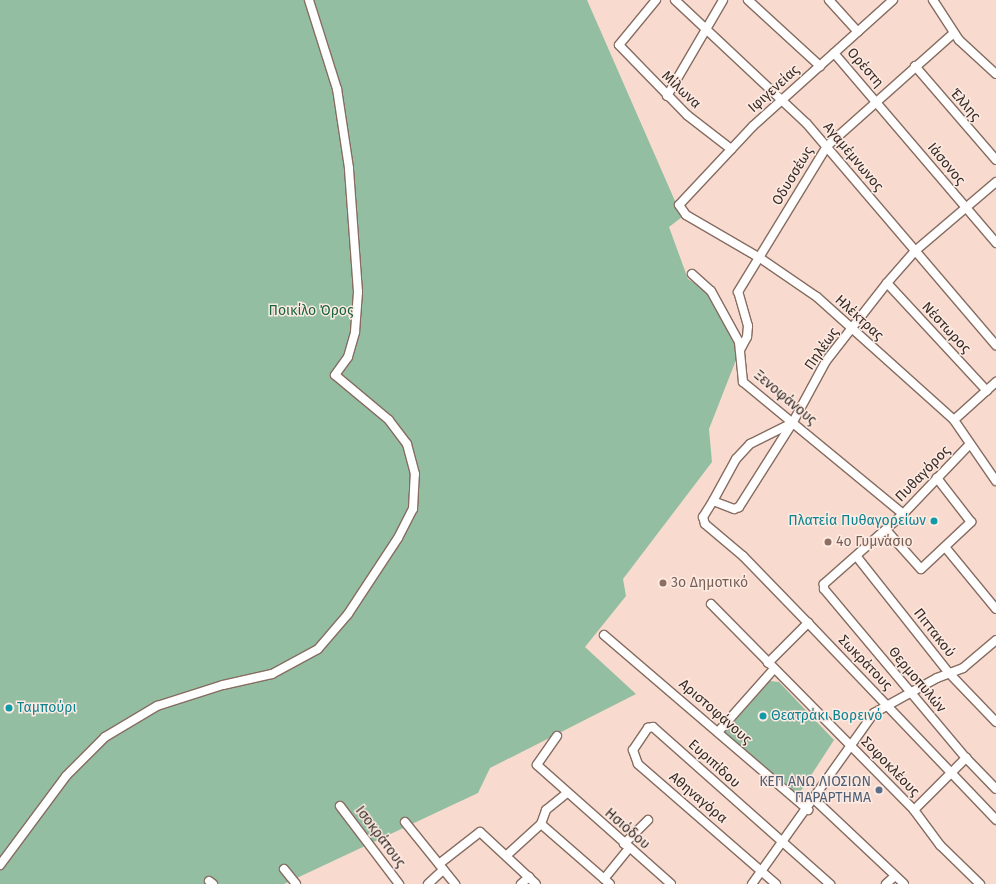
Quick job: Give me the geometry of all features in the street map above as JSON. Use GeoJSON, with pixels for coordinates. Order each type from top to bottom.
{"type":"FeatureCollection","features":[{"type":"Feature","properties":{"kind":"street"},"geometry":{"type":"LineString","coordinates":[[0,865],[66,776],[105,737],[157,706],[223,685],[272,674],[318,649],[348,614],[398,538],[412,509],[415,474],[407,444],[389,420],[335,375],[350,351],[358,292],[349,168],[337,89],[309,0]]}},
{"type":"Feature","properties":{"kind":"street","name":"Μίλωνα"},"geometry":{"type":"LineString","coordinates":[[656,0],[619,45],[667,96],[731,149]]}},
{"type":"Feature","properties":{"kind":"street","name":"Αγαμέμνωνος"},"geometry":{"type":"LineString","coordinates":[[675,0],[705,26],[782,99],[827,146],[996,345]]}},
{"type":"Feature","properties":{"kind":"street"},"geometry":{"type":"LineString","coordinates":[[667,96],[705,26],[723,0]]}},
{"type":"Feature","properties":{"kind":"street"},"geometry":{"type":"LineString","coordinates":[[748,0],[820,66]]}},
{"type":"Feature","properties":{"kind":"street"},"geometry":{"type":"LineString","coordinates":[[829,0],[858,32]]}},
{"type":"Feature","properties":{"kind":"street","name":"Ιφιγενείας"},"geometry":{"type":"LineString","coordinates":[[679,205],[731,149],[782,99],[893,0]]}},
{"type":"Feature","properties":{"kind":"street"},"geometry":{"type":"LineString","coordinates":[[933,0],[954,33],[996,74]]}},
{"type":"Feature","properties":{"kind":"street","name":"Οδυσσέως"},"geometry":{"type":"LineString","coordinates":[[740,350],[747,337],[748,326],[738,292],[827,146],[876,100],[954,33]]}},
{"type":"Feature","properties":{"kind":"street","name":"Ορέστη"},"geometry":{"type":"LineString","coordinates":[[834,53],[876,100]]}},
{"type":"Feature","properties":{"kind":"street","name":"Έλλης"},"geometry":{"type":"LineString","coordinates":[[915,66],[996,160]]}},
{"type":"Feature","properties":{"kind":"street","name":"Ιάσονος"},"geometry":{"type":"LineString","coordinates":[[876,100],[996,243]]}},
{"type":"Feature","properties":{"kind":"street","name":"Πηλέως"},"geometry":{"type":"LineString","coordinates":[[713,501],[734,509],[739,507],[793,422],[826,361],[887,283],[915,251],[996,182]]}},
{"type":"Feature","properties":{"kind":"street","name":"Ηλέκτρας"},"geometry":{"type":"LineString","coordinates":[[679,205],[686,215],[760,258],[802,286],[852,329],[954,420],[969,446],[996,481]]}},
{"type":"Feature","properties":{"kind":"street","name":"Ξενοφάνους"},"geometry":{"type":"LineString","coordinates":[[692,274],[711,291],[740,350],[743,382],[903,514]]}},
{"type":"Feature","properties":{"kind":"street","name":"Νέστωρος"},"geometry":{"type":"LineString","coordinates":[[887,283],[987,391]]}},
{"type":"Feature","properties":{"kind":"street"},"geometry":{"type":"LineString","coordinates":[[954,420],[996,382]]}},
{"type":"Feature","properties":{"kind":"street"},"geometry":{"type":"LineString","coordinates":[[713,501],[736,458],[750,444],[793,422]]}},
{"type":"Feature","properties":{"kind":"street","name":"Πυθαγόρος"},"geometry":{"type":"LineString","coordinates":[[824,584],[857,557],[903,514],[969,446]]}},
{"type":"Feature","properties":{"kind":"street"},"geometry":{"type":"LineString","coordinates":[[886,530],[921,569],[971,522],[937,478]]}},
{"type":"Feature","properties":{"kind":"street","name":"Σωκράτους"},"geometry":{"type":"LineString","coordinates":[[713,501],[703,517],[710,528],[743,556],[996,820]]}},
{"type":"Feature","properties":{"kind":"street"},"geometry":{"type":"LineString","coordinates":[[944,547],[996,609]]}},
{"type":"Feature","properties":{"kind":"street","name":"Πιττακού"},"geometry":{"type":"LineString","coordinates":[[857,557],[949,673],[996,722]]}},
{"type":"Feature","properties":{"kind":"street","name":"Θερμοπυλών"},"geometry":{"type":"LineString","coordinates":[[824,584],[824,589],[910,692],[966,758],[996,789]]}},
{"type":"Feature","properties":{"kind":"street","name":"Σοφοκλέους"},"geometry":{"type":"LineString","coordinates":[[711,604],[914,810],[940,845],[980,884]]}},
{"type":"Feature","properties":{"kind":"street"},"geometry":{"type":"LineString","coordinates":[[768,663],[808,623]]}},
{"type":"Feature","properties":{"kind":"street","name":"Αριστοφάνους"},"geometry":{"type":"LineString","coordinates":[[604,635],[808,810]]}},
{"type":"Feature","properties":{"kind":"street"},"geometry":{"type":"LineString","coordinates":[[752,884],[808,810],[869,718],[886,705],[910,692],[949,673],[963,668],[996,640]]}},
{"type":"Feature","properties":{"kind":"street"},"geometry":{"type":"LineString","coordinates":[[718,732],[774,669]]}},
{"type":"Feature","properties":{"kind":"street","name":"Ευριπίδου"},"geometry":{"type":"LineString","coordinates":[[653,727],[830,884]]}},
{"type":"Feature","properties":{"kind":"street","name":"Αθηναγόρα"},"geometry":{"type":"LineString","coordinates":[[653,727],[643,733],[633,750],[638,764],[776,884]]}},
{"type":"Feature","properties":{"kind":"street","name":"Ησιόδου"},"geometry":{"type":"LineString","coordinates":[[557,736],[537,765],[626,846],[671,884]]}},
{"type":"Feature","properties":{"kind":"street"},"geometry":{"type":"LineString","coordinates":[[914,810],[966,758]]}},
{"type":"Feature","properties":{"kind":"street"},"geometry":{"type":"LineString","coordinates":[[507,855],[541,824],[546,810],[567,793]]}},
{"type":"Feature","properties":{"kind":"street"},"geometry":{"type":"LineString","coordinates":[[815,800],[904,884]]}},
{"type":"Feature","properties":{"kind":"street","name":"Ισοκράτους"},"geometry":{"type":"LineString","coordinates":[[340,806],[399,884]]}},
{"type":"Feature","properties":{"kind":"street"},"geometry":{"type":"LineString","coordinates":[[541,824],[608,882],[626,846],[648,820]]}},
{"type":"Feature","properties":{"kind":"street"},"geometry":{"type":"LineString","coordinates":[[405,822],[455,884]]}},
{"type":"Feature","properties":{"kind":"street"},"geometry":{"type":"LineString","coordinates":[[428,884],[441,867],[480,832],[507,855],[536,884]]}},
{"type":"Feature","properties":{"kind":"street"},"geometry":{"type":"LineString","coordinates":[[284,869],[296,884]]}},
{"type":"Feature","properties":{"kind":"street"},"geometry":{"type":"LineString","coordinates":[[886,884],[895,876]]}},
{"type":"Feature","properties":{"kind":"street"},"geometry":{"type":"LineString","coordinates":[[521,884],[528,877]]}},
{"type":"Feature","properties":{"kind":"green space","name":"Ποικίλο Όρος"},"geometry":{"type":"Polygon","coordinates":[[[0,0],[587,0],[682,217],[669,227],[688,279],[707,291],[737,343],[738,355],[709,429],[712,462],[623,579],[626,596],[585,647],[636,694],[490,768],[478,793],[284,884],[0,884],[0,0]]]}},
{"type":"Feature","properties":{"kind":"green space"},"geometry":{"type":"Polygon","coordinates":[[[770,681],[779,682],[834,740],[797,797],[725,732],[770,681]]]}},
{"type":"Feature","properties":{"kind":"place","name":"Πλατεία Πυθαγορείων"},"geometry":{"type":"Point","coordinates":[934,521]}},
{"type":"Feature","properties":{"kind":"place","name":"4ο Γυμνάσιο"},"geometry":{"type":"Point","coordinates":[828,542]}},
{"type":"Feature","properties":{"kind":"place","name":"3ο Δημοτικό"},"geometry":{"type":"Point","coordinates":[663,583]}},
{"type":"Feature","properties":{"kind":"place","name":"Ταμπούρι"},"geometry":{"type":"Point","coordinates":[9,708]}},
{"type":"Feature","properties":{"kind":"place","name":"Θεατράκι Βορεινό"},"geometry":{"type":"Point","coordinates":[763,716]}},
{"type":"Feature","properties":{"kind":"place","name":"ΚΕΠ ΑΝΩ ΛΙΟΣΙΩΝ ΠΑΡΑΡΤΗΜΑ"},"geometry":{"type":"Point","coordinates":[879,790]}}]}
